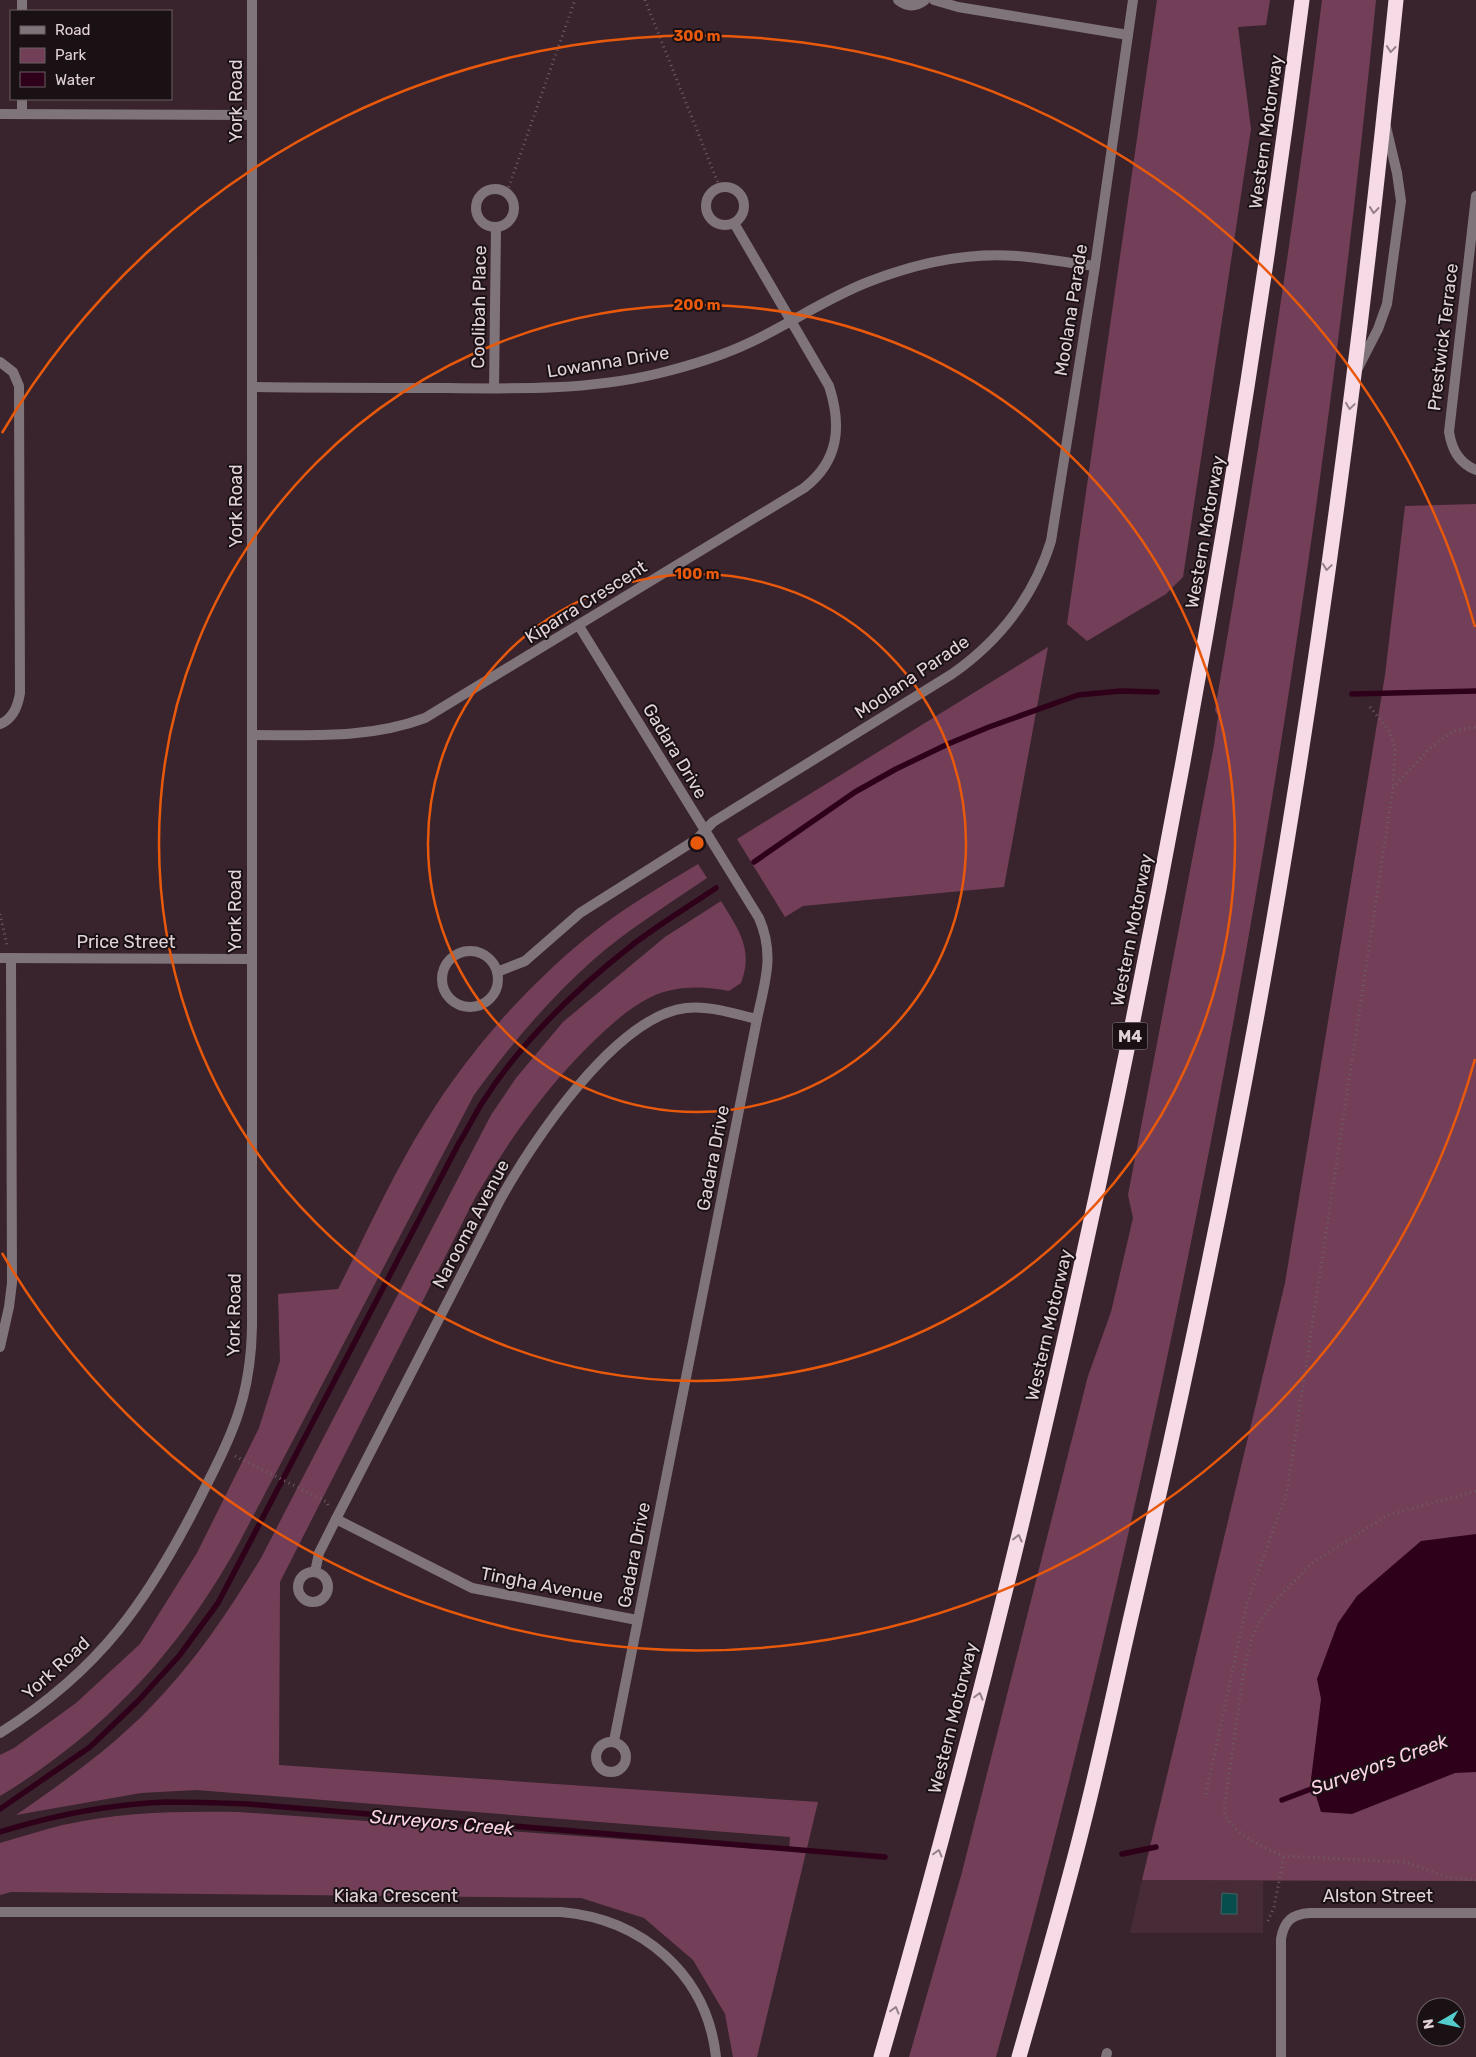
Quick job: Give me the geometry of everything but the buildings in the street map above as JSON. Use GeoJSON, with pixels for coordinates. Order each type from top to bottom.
{"type":"FeatureCollection","features":[{"type":"Feature","properties":{"kind":"highway","name":"Western Motorway"},"geometry":{"type":"LineString","coordinates":[[881,2057],[943,1833],[1041,1445],[1089,1234],[1158,900],[1220,559],[1243,419],[1279,179],[1302,0]]}},
{"type":"Feature","properties":{"kind":"highway"},"geometry":{"type":"LineString","coordinates":[[1019,2057],[1085,1816],[1164,1472],[1215,1234],[1293,804],[1354,376],[1384,121],[1396,0]]}},
{"type":"Feature","properties":{"kind":"street","name":"York Road"},"geometry":{"type":"LineString","coordinates":[[0,1733],[35,1710],[68,1684],[127,1622],[148,1593],[168,1559],[224,1450],[242,1404],[248,1377],[251,1347],[252,0]]}},
{"type":"Feature","properties":{"kind":"street"},"geometry":{"type":"LineString","coordinates":[[898,0],[912,6],[925,0]]}},
{"type":"Feature","properties":{"kind":"street"},"geometry":{"type":"LineString","coordinates":[[934,0],[958,7],[1128,35]]}},
{"type":"Feature","properties":{"kind":"street","name":"Moolana Parade"},"geometry":{"type":"LineString","coordinates":[[498,972],[525,960],[580,913],[697,839],[713,822],[964,666],[1008,622],[1024,600],[1044,562],[1050,541],[1095,266],[1133,0]]}},
{"type":"Feature","properties":{"kind":"street"},"geometry":{"type":"LineString","coordinates":[[22,100],[22,113]]}},
{"type":"Feature","properties":{"kind":"street"},"geometry":{"type":"LineString","coordinates":[[0,114],[252,114]]}},
{"type":"Feature","properties":{"kind":"street"},"geometry":{"type":"LineString","coordinates":[[1354,376],[1378,329],[1388,304],[1400,202],[1397,172],[1384,121]]}},
{"type":"Feature","properties":{"kind":"street"},"geometry":{"type":"LineString","coordinates":[[720,188],[732,188],[741,196],[744,208],[742,214],[734,222],[728,224],[717,223],[707,210],[708,198],[715,190],[720,188]]}},
{"type":"Feature","properties":{"kind":"street","name":"Coolibah Place"},"geometry":{"type":"LineString","coordinates":[[495,189],[507,192],[514,203],[514,210],[508,222],[496,227],[480,220],[476,208],[477,202],[484,192],[495,189]]}},
{"type":"Feature","properties":{"kind":"street","name":"Prestwick Terrace"},"geometry":{"type":"LineString","coordinates":[[1476,196],[1449,432],[1450,441],[1457,455],[1468,466],[1476,470]]}},
{"type":"Feature","properties":{"kind":"street","name":"Kiparra Crescent"},"geometry":{"type":"LineString","coordinates":[[252,735],[347,735],[389,730],[425,718],[579,626],[817,479],[835,446],[836,409],[829,386],[734,222]]}},
{"type":"Feature","properties":{"kind":"street","name":"Coolibah Place"},"geometry":{"type":"LineString","coordinates":[[494,388],[496,227]]}},
{"type":"Feature","properties":{"kind":"street","name":"Lowanna Drive"},"geometry":{"type":"LineString","coordinates":[[252,387],[568,387],[656,374],[726,352],[866,283],[908,269],[982,256],[1015,256],[1095,266]]}},
{"type":"Feature","properties":{"kind":"street"},"geometry":{"type":"LineString","coordinates":[[0,362],[13,372],[19,386],[20,693],[17,707],[0,724]]}},
{"type":"Feature","properties":{"kind":"street","name":"Gadara Drive"},"geometry":{"type":"LineString","coordinates":[[579,626],[759,918],[765,932],[768,958],[758,1019],[614,1741]]}},
{"type":"Feature","properties":{"kind":"street"},"geometry":{"type":"LineString","coordinates":[[471,950],[488,957],[498,972],[498,982],[490,999],[473,1007],[455,1002],[443,988],[443,970],[447,961],[462,951],[471,950]]}},
{"type":"Feature","properties":{"kind":"street","name":"Price Street"},"geometry":{"type":"LineString","coordinates":[[0,958],[252,959]]}},
{"type":"Feature","properties":{"kind":"street"},"geometry":{"type":"LineString","coordinates":[[0,1347],[12,1283],[11,958]]}},
{"type":"Feature","properties":{"kind":"street","name":"Narooma Avenue"},"geometry":{"type":"LineString","coordinates":[[315,1572],[320,1552],[336,1519],[500,1200],[528,1153],[571,1094],[622,1042],[649,1021],[668,1012],[696,1008],[758,1019]]}},
{"type":"Feature","properties":{"kind":"street","name":"Tingha Avenue"},"geometry":{"type":"LineString","coordinates":[[336,1519],[472,1588],[637,1620]]}},
{"type":"Feature","properties":{"kind":"street","name":"Kiaka Crescent"},"geometry":{"type":"LineString","coordinates":[[0,1912],[561,1912],[584,1915],[634,1932],[656,1948],[675,1966],[687,1980],[703,2007],[716,2057]]}},
{"type":"Feature","properties":{"kind":"street","name":"Alston Street"},"geometry":{"type":"LineString","coordinates":[[1281,2057],[1281,1939],[1285,1924],[1292,1916],[1310,1912],[1476,1913]]}},
{"type":"Feature","properties":{"kind":"path"},"geometry":{"type":"LineString","coordinates":[[507,192],[575,0]]}},
{"type":"Feature","properties":{"kind":"path"},"geometry":{"type":"LineString","coordinates":[[645,0],[720,188]]}},
{"type":"Feature","properties":{"kind":"path"},"geometry":{"type":"LineString","coordinates":[[1206,1794],[1247,1603],[1287,1492],[1393,788],[1395,748],[1390,732],[1370,707]]}},
{"type":"Feature","properties":{"kind":"path"},"geometry":{"type":"LineString","coordinates":[[1393,788],[1431,747],[1453,731],[1476,727]]}},
{"type":"Feature","properties":{"kind":"path"},"geometry":{"type":"LineString","coordinates":[[0,914],[11,958]]}},
{"type":"Feature","properties":{"kind":"path"},"geometry":{"type":"LineString","coordinates":[[224,1450],[327,1502],[336,1519]]}},
{"type":"Feature","properties":{"kind":"path"},"geometry":{"type":"LineString","coordinates":[[1476,1491],[1388,1515],[1312,1563],[1278,1598],[1259,1622],[1252,1637],[1245,1664],[1224,1809],[1225,1816],[1232,1827],[1267,1849],[1284,1856],[1405,1862],[1447,1878],[1476,1880]]}},
{"type":"Feature","properties":{"kind":"path"},"geometry":{"type":"LineString","coordinates":[[1268,1921],[1274,1907],[1284,1856]]}},
{"type":"Feature","properties":{"kind":"shaded area"},"geometry":{"type":"Polygon","coordinates":[[[1142,1880],[1263,1881],[1263,1933],[1130,1933],[1142,1880]]]}},
{"type":"Feature","properties":{"kind":"green space"},"geometry":{"type":"Polygon","coordinates":[[[1157,0],[1270,0],[1266,25],[1238,27],[1251,129],[1183,577],[1166,594],[1087,641],[1067,624],[1157,0]]]}},
{"type":"Feature","properties":{"kind":"green space"},"geometry":{"type":"Polygon","coordinates":[[[1322,0],[1376,0],[1348,260],[1314,520],[1275,779],[1231,1037],[1180,1294],[1125,1549],[1063,1804],[996,2057],[909,2057],[961,1876],[1088,1376],[1111,1312],[1133,1218],[1128,1195],[1214,745],[1218,716],[1215,710],[1273,356],[1322,0]]]}},
{"type":"Feature","properties":{"kind":"green space"},"geometry":{"type":"Polygon","coordinates":[[[1476,504],[1476,1881],[1142,1880],[1285,1283],[1385,675],[1405,506],[1476,504]]]}},
{"type":"Feature","properties":{"kind":"green space"},"geometry":{"type":"Polygon","coordinates":[[[1048,647],[1004,887],[803,906],[785,917],[737,839],[1048,647]]]}},
{"type":"Feature","properties":{"kind":"green space"},"geometry":{"type":"Polygon","coordinates":[[[698,864],[707,878],[619,939],[575,976],[529,1025],[474,1095],[239,1543],[220,1576],[177,1639],[128,1695],[101,1721],[72,1746],[0,1796],[0,1755],[14,1748],[76,1703],[140,1644],[197,1553],[259,1428],[280,1361],[278,1294],[338,1289],[414,1141],[442,1096],[478,1047],[539,980],[598,928],[698,864]]]}},
{"type":"Feature","properties":{"kind":"green space"},"geometry":{"type":"Polygon","coordinates":[[[721,901],[738,930],[745,949],[745,971],[741,983],[729,991],[709,988],[670,990],[651,997],[618,1019],[581,1053],[547,1092],[516,1133],[475,1198],[280,1582],[279,1765],[818,1802],[757,2057],[733,2057],[725,2014],[693,1960],[644,1918],[581,1898],[11,1892],[0,1895],[0,1843],[55,1827],[84,1821],[150,1813],[239,1812],[789,1851],[790,1837],[196,1790],[141,1793],[16,1815],[93,1759],[146,1712],[203,1646],[227,1611],[261,1558],[491,1115],[516,1078],[563,1022],[665,937],[721,901]]]}},
{"type":"Feature","properties":{"kind":"water"},"geometry":{"type":"Polygon","coordinates":[[[1476,1534],[1476,1772],[1455,1773],[1352,1814],[1321,1812],[1311,1779],[1321,1699],[1317,1679],[1338,1623],[1357,1596],[1421,1541],[1476,1534]]]}},
{"type":"Feature","properties":{"kind":"waterway"},"geometry":{"type":"LineString","coordinates":[[754,862],[855,792],[896,769],[948,744],[1078,695],[1121,691],[1157,692]]}},
{"type":"Feature","properties":{"kind":"waterway"},"geometry":{"type":"LineString","coordinates":[[1352,694],[1476,691]]}},
{"type":"Feature","properties":{"kind":"waterway"},"geometry":{"type":"LineString","coordinates":[[0,1809],[90,1747],[138,1701],[179,1656],[218,1603],[459,1143],[482,1103],[513,1059],[569,999],[610,963],[652,931],[716,888]]}},
{"type":"Feature","properties":{"kind":"waterway","name":"Surveyors Creek"},"geometry":{"type":"LineString","coordinates":[[1282,1800],[1319,1786]]}},
{"type":"Feature","properties":{"kind":"waterway","name":"Surveyors Creek"},"geometry":{"type":"LineString","coordinates":[[0,1832],[41,1820],[126,1805],[168,1802],[248,1804],[885,1857]]}},
{"type":"Feature","properties":{"kind":"waterway","name":"Surveyors Creek"},"geometry":{"type":"LineString","coordinates":[[1122,1854],[1156,1847]]}}]}
